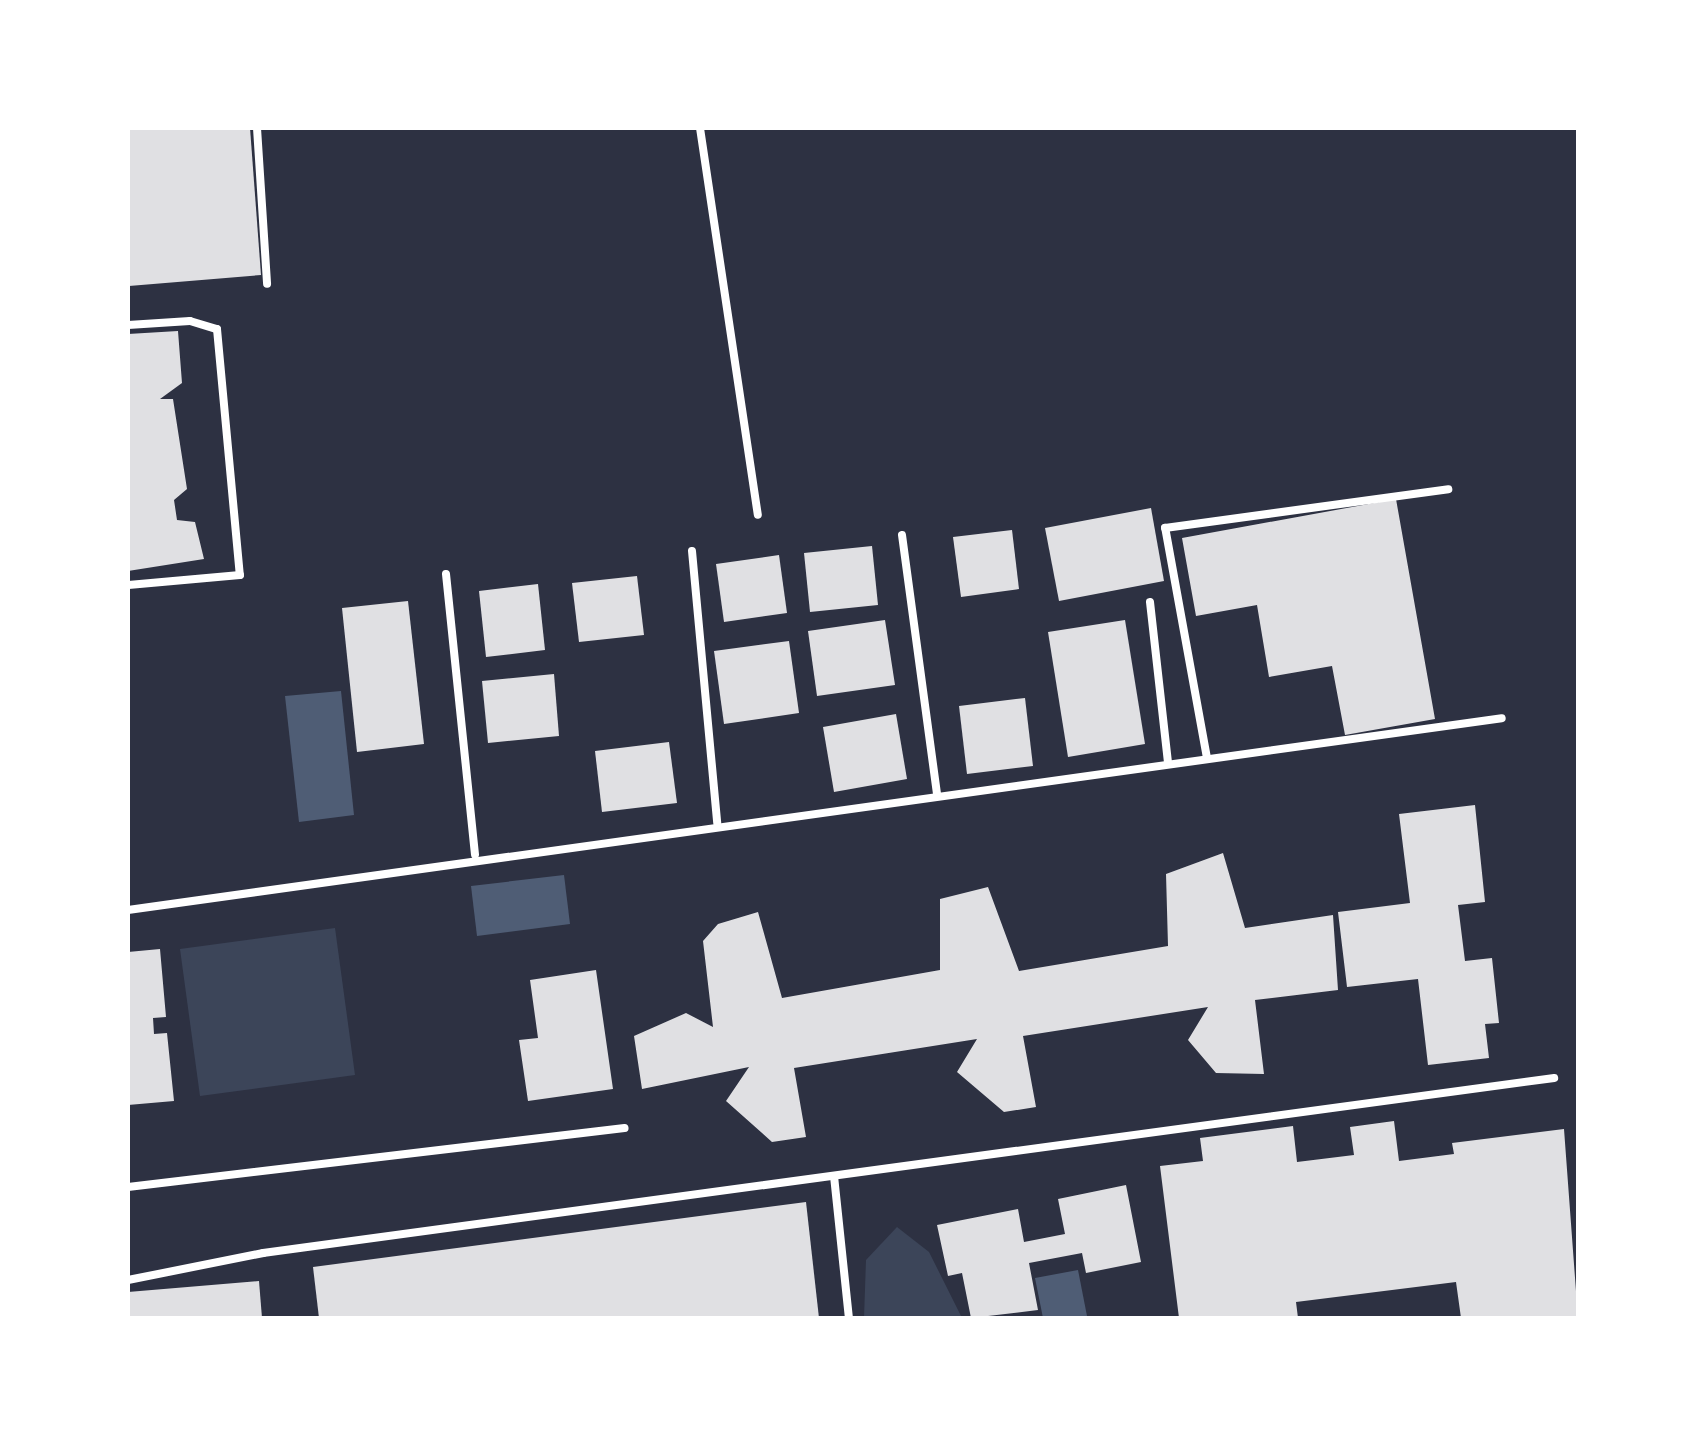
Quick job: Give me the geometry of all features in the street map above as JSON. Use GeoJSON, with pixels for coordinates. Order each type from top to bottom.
{"type":"FeatureCollection","features":[{"type":"Feature","properties":{"kind":"lane"},"geometry":{"type":"LineString","coordinates":[[257,128],[267,284]]}},
{"type":"Feature","properties":{"kind":"lane"},"geometry":{"type":"LineString","coordinates":[[700,128],[758,515]]}},
{"type":"Feature","properties":{"kind":"lane"},"geometry":{"type":"LineString","coordinates":[[128,325],[190,321],[217,329],[240,575],[128,585]]}},
{"type":"Feature","properties":{"kind":"lane"},"geometry":{"type":"LineString","coordinates":[[1207,758],[1166,528],[1448,489]]}},
{"type":"Feature","properties":{"kind":"lane"},"geometry":{"type":"LineString","coordinates":[[902,535],[937,794]]}},
{"type":"Feature","properties":{"kind":"lane"},"geometry":{"type":"LineString","coordinates":[[692,552],[717,823]]}},
{"type":"Feature","properties":{"kind":"lane"},"geometry":{"type":"LineString","coordinates":[[446,574],[475,855]]}},
{"type":"Feature","properties":{"kind":"lane"},"geometry":{"type":"LineString","coordinates":[[1150,602],[1168,763]]}},
{"type":"Feature","properties":{"kind":"lane"},"geometry":{"type":"LineString","coordinates":[[128,910],[475,855],[1502,718]]}},
{"type":"Feature","properties":{"kind":"lane"},"geometry":{"type":"LineString","coordinates":[[128,1280],[834,1176],[1554,1078]]}},
{"type":"Feature","properties":{"kind":"lane"},"geometry":{"type":"LineString","coordinates":[[128,1188],[625,1128]]}},
{"type":"Feature","properties":{"kind":"lane"},"geometry":{"type":"LineString","coordinates":[[834,1176],[848,1318]]}},
{"type":"Feature","properties":{"kind":"shaded area"},"geometry":{"type":"Polygon","coordinates":[[[341,691],[354,815],[299,822],[285,696],[341,691]]]}},
{"type":"Feature","properties":{"kind":"shaded area"},"geometry":{"type":"Polygon","coordinates":[[[564,875],[570,924],[477,936],[471,886],[564,875]]]}},
{"type":"Feature","properties":{"kind":"shaded area"},"geometry":{"type":"Polygon","coordinates":[[[335,928],[355,1075],[200,1096],[180,949],[335,928]]]}},
{"type":"Feature","properties":{"kind":"shaded area"},"geometry":{"type":"Polygon","coordinates":[[[897,1227],[929,1252],[962,1318],[864,1318],[866,1260],[897,1227]]]}},
{"type":"Feature","properties":{"kind":"shaded area"},"geometry":{"type":"Polygon","coordinates":[[[1078,1270],[1087,1316],[1043,1318],[1035,1278],[1078,1270]]]}},
{"type":"Feature","properties":{"kind":"building"},"geometry":{"type":"Polygon","coordinates":[[[128,128],[250,128],[261,275],[129,286],[128,128]]]}},
{"type":"Feature","properties":{"kind":"building"},"geometry":{"type":"Polygon","coordinates":[[[178,331],[182,383],[160,399],[173,399],[187,489],[174,500],[177,520],[195,522],[204,559],[128,571],[128,334],[178,331]]]}},
{"type":"Feature","properties":{"kind":"building"},"geometry":{"type":"Polygon","coordinates":[[[1396,499],[1435,719],[1345,735],[1332,666],[1269,677],[1257,605],[1196,616],[1182,538],[1396,499]]]}},
{"type":"Feature","properties":{"kind":"building"},"geometry":{"type":"Polygon","coordinates":[[[1151,508],[1164,581],[1059,601],[1045,528],[1151,508]]]}},
{"type":"Feature","properties":{"kind":"building"},"geometry":{"type":"Polygon","coordinates":[[[1012,530],[1019,589],[961,597],[953,537],[1012,530]]]}},
{"type":"Feature","properties":{"kind":"building"},"geometry":{"type":"Polygon","coordinates":[[[872,546],[878,605],[810,612],[804,553],[872,546]]]}},
{"type":"Feature","properties":{"kind":"building"},"geometry":{"type":"Polygon","coordinates":[[[779,555],[787,613],[724,622],[716,564],[779,555]]]}},
{"type":"Feature","properties":{"kind":"building"},"geometry":{"type":"Polygon","coordinates":[[[637,576],[644,635],[579,642],[572,583],[637,576]]]}},
{"type":"Feature","properties":{"kind":"building"},"geometry":{"type":"Polygon","coordinates":[[[538,584],[545,650],[486,657],[479,591],[538,584]]]}},
{"type":"Feature","properties":{"kind":"building"},"geometry":{"type":"Polygon","coordinates":[[[408,601],[424,744],[357,752],[342,608],[408,601]]]}},
{"type":"Feature","properties":{"kind":"building"},"geometry":{"type":"Polygon","coordinates":[[[885,620],[895,685],[817,696],[808,631],[885,620]]]}},
{"type":"Feature","properties":{"kind":"building"},"geometry":{"type":"Polygon","coordinates":[[[1125,620],[1145,744],[1068,757],[1048,632],[1125,620]]]}},
{"type":"Feature","properties":{"kind":"building"},"geometry":{"type":"Polygon","coordinates":[[[789,641],[799,713],[724,724],[714,651],[789,641]]]}},
{"type":"Feature","properties":{"kind":"building"},"geometry":{"type":"Polygon","coordinates":[[[554,674],[559,736],[488,743],[482,681],[554,674]]]}},
{"type":"Feature","properties":{"kind":"building"},"geometry":{"type":"Polygon","coordinates":[[[1025,698],[1033,766],[967,774],[959,706],[1025,698]]]}},
{"type":"Feature","properties":{"kind":"building"},"geometry":{"type":"Polygon","coordinates":[[[896,714],[907,779],[834,792],[823,727],[896,714]]]}},
{"type":"Feature","properties":{"kind":"building"},"geometry":{"type":"Polygon","coordinates":[[[669,742],[677,803],[602,812],[595,751],[669,742]]]}},
{"type":"Feature","properties":{"kind":"building"},"geometry":{"type":"Polygon","coordinates":[[[1475,805],[1485,902],[1458,905],[1465,961],[1492,958],[1499,1023],[1485,1024],[1489,1058],[1428,1065],[1418,979],[1347,987],[1338,912],[1410,903],[1399,814],[1475,805]]]}},
{"type":"Feature","properties":{"kind":"building"},"geometry":{"type":"Polygon","coordinates":[[[1223,853],[1245,928],[1333,915],[1338,990],[1255,1000],[1264,1074],[1216,1073],[1188,1040],[1208,1007],[1023,1036],[1036,1107],[1004,1112],[957,1072],[977,1039],[794,1068],[806,1137],[772,1142],[726,1101],[749,1067],[642,1089],[634,1036],[686,1013],[713,1027],[703,941],[718,924],[758,912],[782,998],[940,970],[940,899],[988,887],[1019,971],[1168,946],[1166,874],[1223,853]]]}},
{"type":"Feature","properties":{"kind":"building"},"geometry":{"type":"Polygon","coordinates":[[[160,949],[166,1017],[153,1018],[154,1034],[167,1033],[174,1101],[128,1105],[128,952],[160,949]]]}},
{"type":"Feature","properties":{"kind":"building"},"geometry":{"type":"Polygon","coordinates":[[[596,970],[613,1089],[528,1101],[519,1040],[538,1038],[530,980],[596,970]]]}},
{"type":"Feature","properties":{"kind":"building"},"geometry":{"type":"Polygon","coordinates":[[[1394,1121],[1399,1161],[1454,1154],[1452,1143],[1564,1129],[1578,1318],[1461,1318],[1456,1282],[1296,1302],[1298,1318],[1179,1318],[1160,1166],[1203,1161],[1200,1138],[1293,1126],[1297,1162],[1354,1155],[1350,1127],[1394,1121]]]}},
{"type":"Feature","properties":{"kind":"building"},"geometry":{"type":"Polygon","coordinates":[[[1126,1185],[1141,1262],[1086,1273],[1082,1253],[1029,1263],[1038,1310],[971,1318],[962,1273],[948,1276],[937,1225],[1018,1209],[1024,1242],[1065,1234],[1058,1199],[1126,1185]]]}},
{"type":"Feature","properties":{"kind":"building"},"geometry":{"type":"Polygon","coordinates":[[[806,1202],[819,1318],[319,1318],[313,1267],[806,1202]]]}},
{"type":"Feature","properties":{"kind":"building"},"geometry":{"type":"Polygon","coordinates":[[[259,1281],[262,1318],[128,1318],[128,1292],[259,1281]]]}}]}
